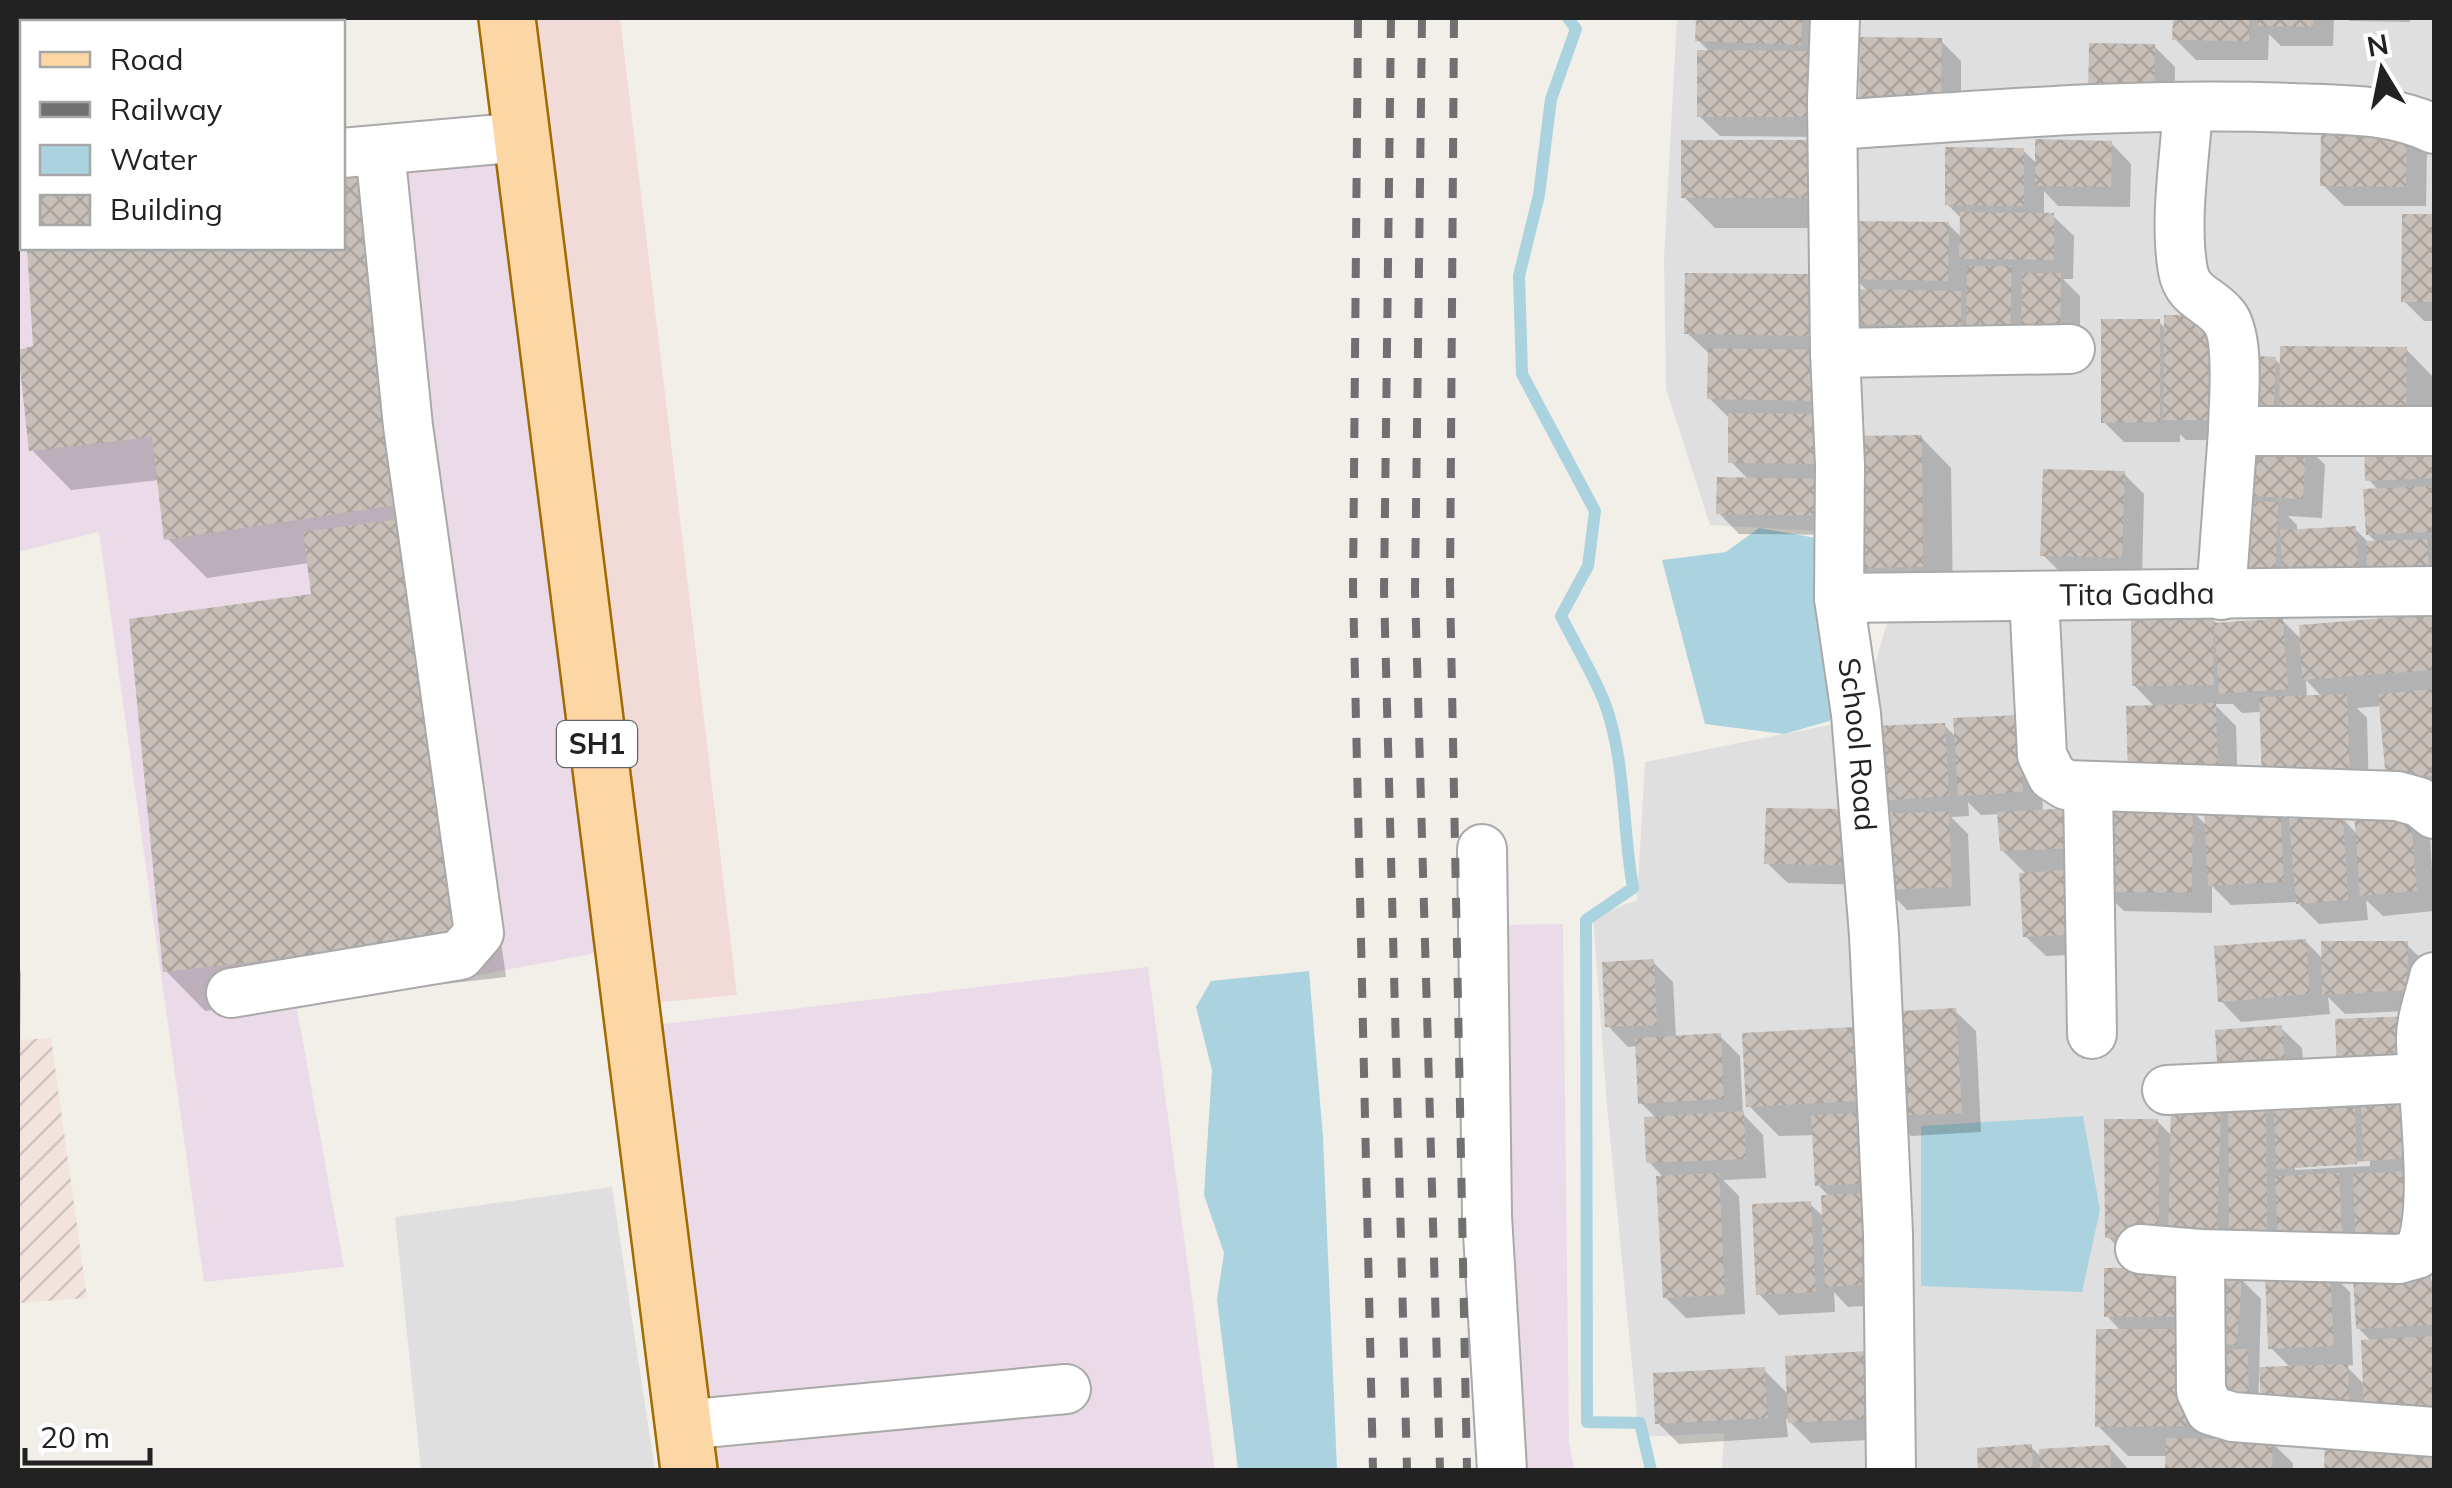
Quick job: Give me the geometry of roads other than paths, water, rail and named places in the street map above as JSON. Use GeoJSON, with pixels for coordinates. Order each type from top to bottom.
{"type":"FeatureCollection","features":[{"type":"Feature","properties":{"kind":"main road","name":"SH1"},"geometry":{"type":"LineString","coordinates":[[507,18],[686,1448]]}},
{"type":"Feature","properties":{"kind":"street","name":"School Road"},"geometry":{"type":"LineString","coordinates":[[1835,18],[1832,101],[1839,598],[1856,714],[1874,934],[1888,1234],[1891,1470]]}},
{"type":"Feature","properties":{"kind":"street"},"geometry":{"type":"LineString","coordinates":[[2188,107],[2180,232],[2183,272],[2189,289],[2199,300],[2224,316],[2233,338],[2233,431],[2221,595]]}},
{"type":"Feature","properties":{"kind":"street"},"geometry":{"type":"LineString","coordinates":[[1834,124],[2188,107],[2379,112],[2412,118],[2434,129]]}},
{"type":"Feature","properties":{"kind":"street"},"geometry":{"type":"LineString","coordinates":[[230,993],[460,956],[479,933],[408,426],[361,151],[522,138]]}},
{"type":"Feature","properties":{"kind":"street"},"geometry":{"type":"LineString","coordinates":[[1835,353],[2070,349]]}},
{"type":"Feature","properties":{"kind":"street"},"geometry":{"type":"LineString","coordinates":[[2233,431],[2434,431]]}},
{"type":"Feature","properties":{"kind":"street","name":"Tita Gadha"},"geometry":{"type":"LineString","coordinates":[[1839,598],[2434,592]]}},
{"type":"Feature","properties":{"kind":"street"},"geometry":{"type":"LineString","coordinates":[[2034,597],[2042,754],[2052,776],[2066,785],[2397,796],[2419,802],[2434,814]]}},
{"type":"Feature","properties":{"kind":"street"},"geometry":{"type":"LineString","coordinates":[[2088,788],[2092,1034]]}},
{"type":"Feature","properties":{"kind":"street"},"geometry":{"type":"LineString","coordinates":[[1482,849],[1487,1216],[1502,1470]]}},
{"type":"Feature","properties":{"kind":"street"},"geometry":{"type":"LineString","coordinates":[[2140,1248],[2200,1254],[2399,1259],[2418,1254],[2425,1242],[2428,1196],[2426,1048],[2434,977]]}},
{"type":"Feature","properties":{"kind":"street"},"geometry":{"type":"LineString","coordinates":[[2167,1090],[2426,1048]]}},
{"type":"Feature","properties":{"kind":"street"},"geometry":{"type":"LineString","coordinates":[[2200,1254],[2202,1391],[2210,1410],[2233,1417],[2434,1432]]}},
{"type":"Feature","properties":{"kind":"street"},"geometry":{"type":"LineString","coordinates":[[686,1448],[1066,1389]]}},
{"type":"Feature","properties":{"kind":"water"},"geometry":{"type":"Polygon","coordinates":[[[1759,528],[1816,538],[1843,717],[1784,734],[1705,724],[1662,560],[1726,552],[1759,528]]]}},
{"type":"Feature","properties":{"kind":"water"},"geometry":{"type":"Polygon","coordinates":[[[1309,971],[1323,1137],[1337,1470],[1238,1470],[1217,1299],[1224,1253],[1204,1195],[1212,1070],[1196,1007],[1211,981],[1309,971]]]}},
{"type":"Feature","properties":{"kind":"water"},"geometry":{"type":"Polygon","coordinates":[[[2083,1116],[2100,1210],[2082,1292],[1921,1286],[1921,1126],[2083,1116]]]}},
{"type":"Feature","properties":{"kind":"waterway"},"geometry":{"type":"LineString","coordinates":[[1568,18],[1576,29],[1551,99],[1539,195],[1519,276],[1522,374],[1595,511],[1588,566],[1561,616],[1599,690],[1611,723],[1633,888],[1586,920],[1587,1422],[1640,1423],[1651,1470]]}},
{"type":"Feature","properties":{"kind":"railway"},"geometry":{"type":"LineString","coordinates":[[1358,18],[1353,588],[1373,1470]]}},
{"type":"Feature","properties":{"kind":"railway"},"geometry":{"type":"LineString","coordinates":[[1391,18],[1384,591],[1407,1470]]}},
{"type":"Feature","properties":{"kind":"railway"},"geometry":{"type":"LineString","coordinates":[[1422,18],[1415,591],[1440,1470]]}},
{"type":"Feature","properties":{"kind":"railway"},"geometry":{"type":"LineString","coordinates":[[1454,18],[1450,585],[1467,1470]]}}]}
